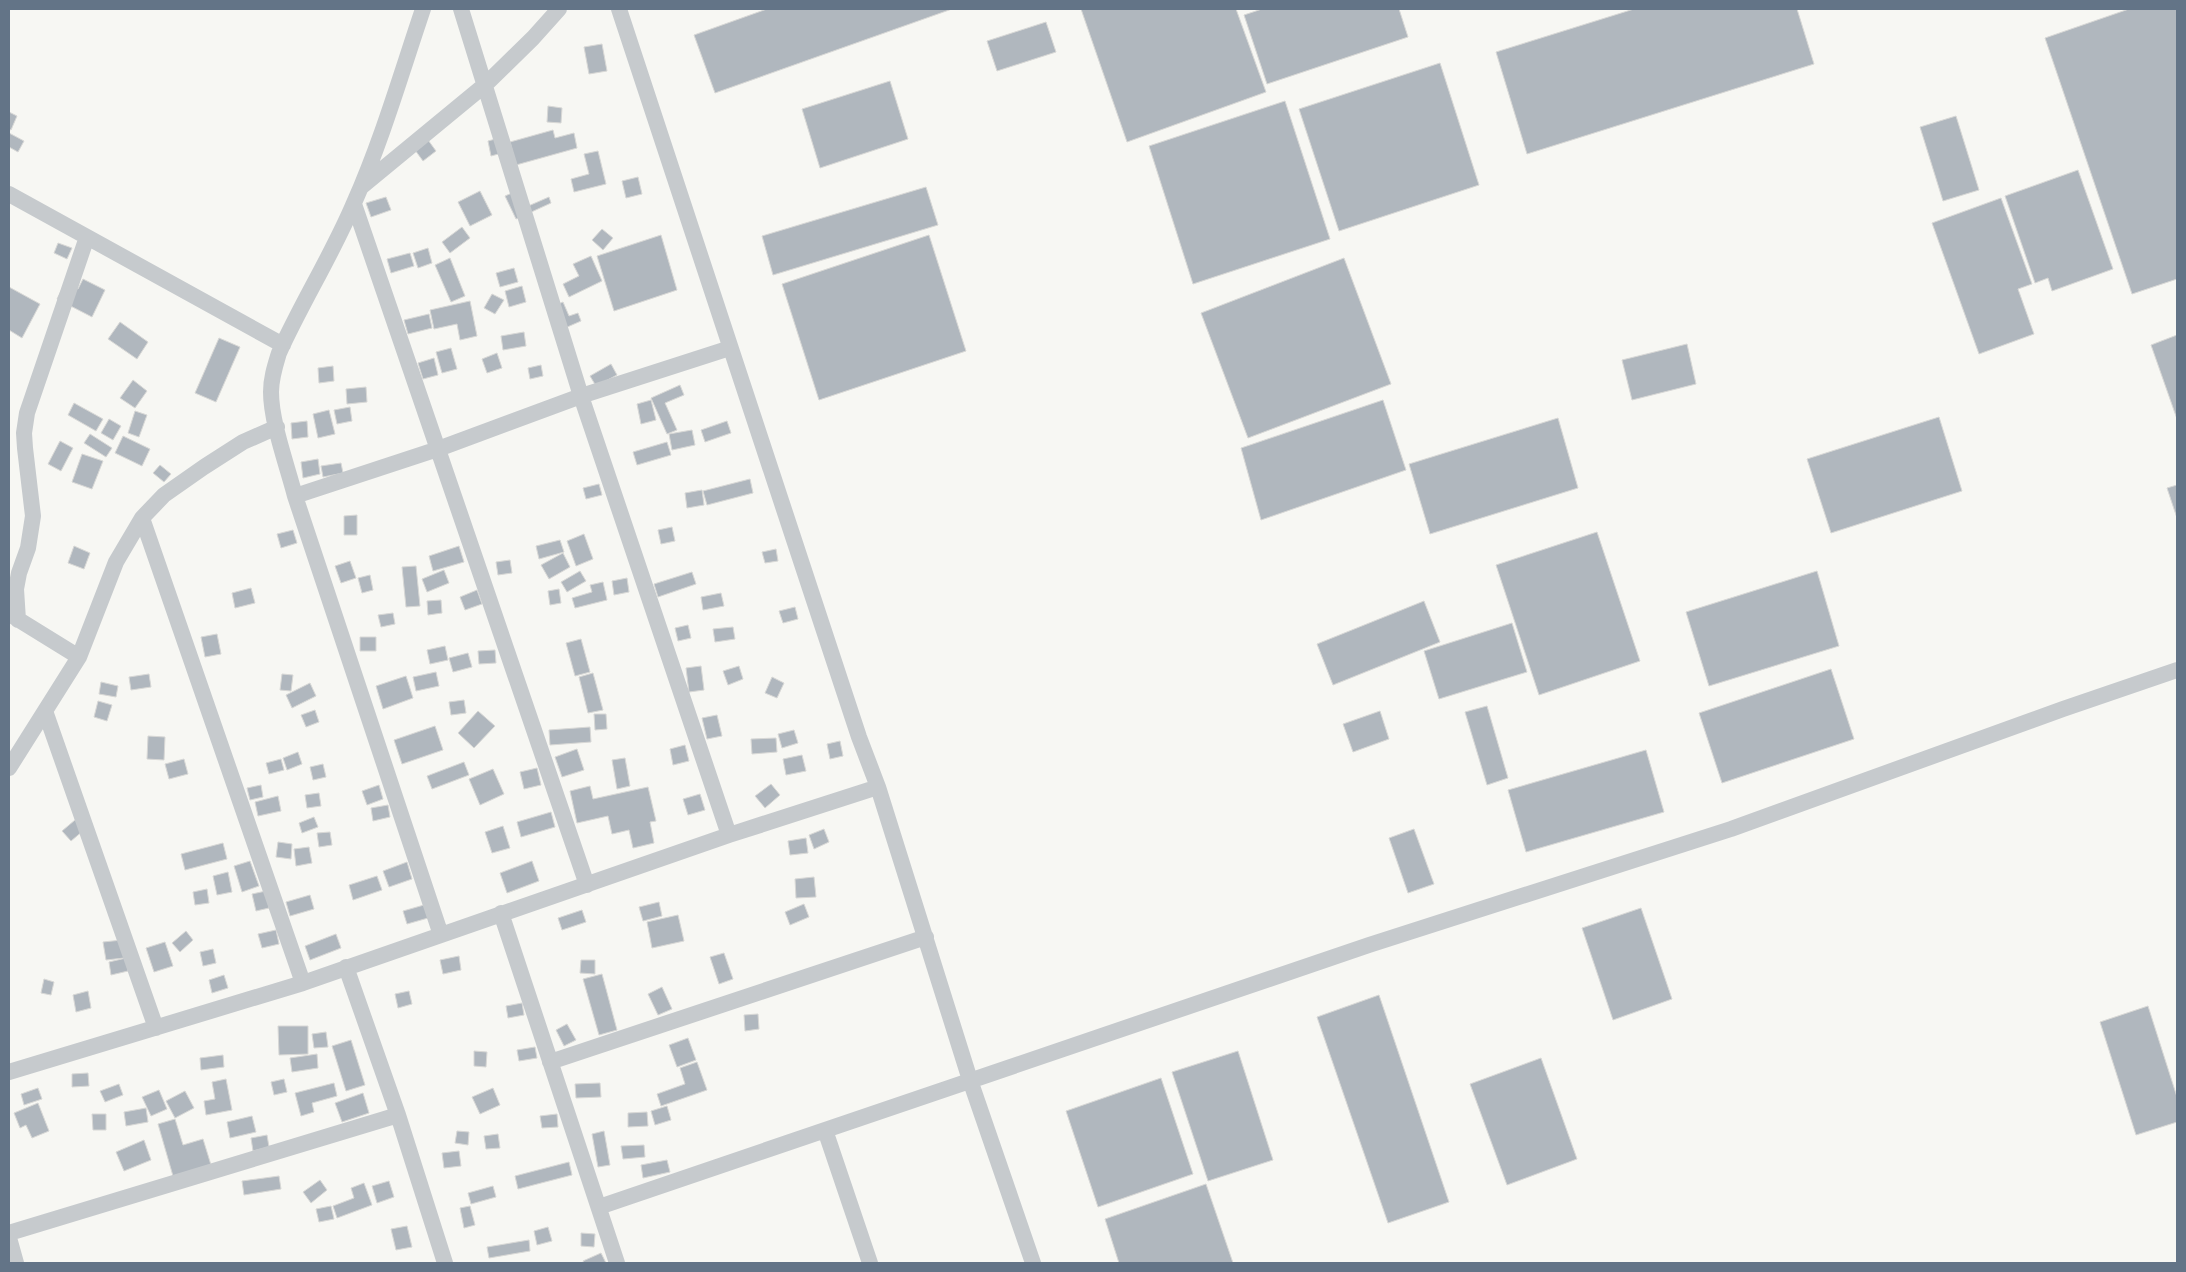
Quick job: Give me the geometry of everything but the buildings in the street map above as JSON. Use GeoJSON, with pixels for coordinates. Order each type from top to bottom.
{"type":"FeatureCollection","features":[{"type":"Feature","properties":{"kind":"street"},"geometry":{"type":"LineString","coordinates":[[423,9],[361,187],[283,345],[273,373],[271,394],[277,427],[295,496],[441,935]]}},
{"type":"Feature","properties":{"kind":"street"},"geometry":{"type":"LineString","coordinates":[[461,9],[486,84],[581,396],[729,835]]}},
{"type":"Feature","properties":{"kind":"street"},"geometry":{"type":"LineString","coordinates":[[361,187],[486,84],[533,38],[559,9]]}},
{"type":"Feature","properties":{"kind":"street"},"geometry":{"type":"LineString","coordinates":[[619,9],[859,737],[878,787],[970,1080],[1033,1263]]}},
{"type":"Feature","properties":{"kind":"street"},"geometry":{"type":"LineString","coordinates":[[9,194],[283,345]]}},
{"type":"Feature","properties":{"kind":"street"},"geometry":{"type":"LineString","coordinates":[[354,204],[587,885]]}},
{"type":"Feature","properties":{"kind":"street"},"geometry":{"type":"LineString","coordinates":[[78,657],[14,617],[18,573],[28,548],[34,516],[24,433],[27,413],[87,237]]}},
{"type":"Feature","properties":{"kind":"street"},"geometry":{"type":"LineString","coordinates":[[295,496],[438,449],[581,396],[730,348]]}},
{"type":"Feature","properties":{"kind":"street"},"geometry":{"type":"LineString","coordinates":[[9,768],[13,751],[45,711],[78,657],[116,562],[142,518],[164,495],[204,467],[244,442],[277,427]]}},
{"type":"Feature","properties":{"kind":"street"},"geometry":{"type":"LineString","coordinates":[[142,518],[302,983]]}},
{"type":"Feature","properties":{"kind":"street"},"geometry":{"type":"LineString","coordinates":[[599,1207],[1369,945],[1731,829],[2054,712],[2177,670]]}},
{"type":"Feature","properties":{"kind":"street"},"geometry":{"type":"LineString","coordinates":[[45,711],[156,1028]]}},
{"type":"Feature","properties":{"kind":"street"},"geometry":{"type":"LineString","coordinates":[[9,1072],[302,983],[729,835],[878,787]]}},
{"type":"Feature","properties":{"kind":"street"},"geometry":{"type":"LineString","coordinates":[[501,913],[617,1263]]}},
{"type":"Feature","properties":{"kind":"street"},"geometry":{"type":"LineString","coordinates":[[550,1062],[926,937]]}},
{"type":"Feature","properties":{"kind":"street"},"geometry":{"type":"LineString","coordinates":[[346,967],[398,1115],[442,1262]]}},
{"type":"Feature","properties":{"kind":"street"},"geometry":{"type":"LineString","coordinates":[[9,1234],[398,1115]]}},
{"type":"Feature","properties":{"kind":"street"},"geometry":{"type":"LineString","coordinates":[[825,1130],[870,1263]]}},
{"type":"Feature","properties":{"kind":"street"},"geometry":{"type":"LineString","coordinates":[[9,1238],[16,1263]]}}]}
